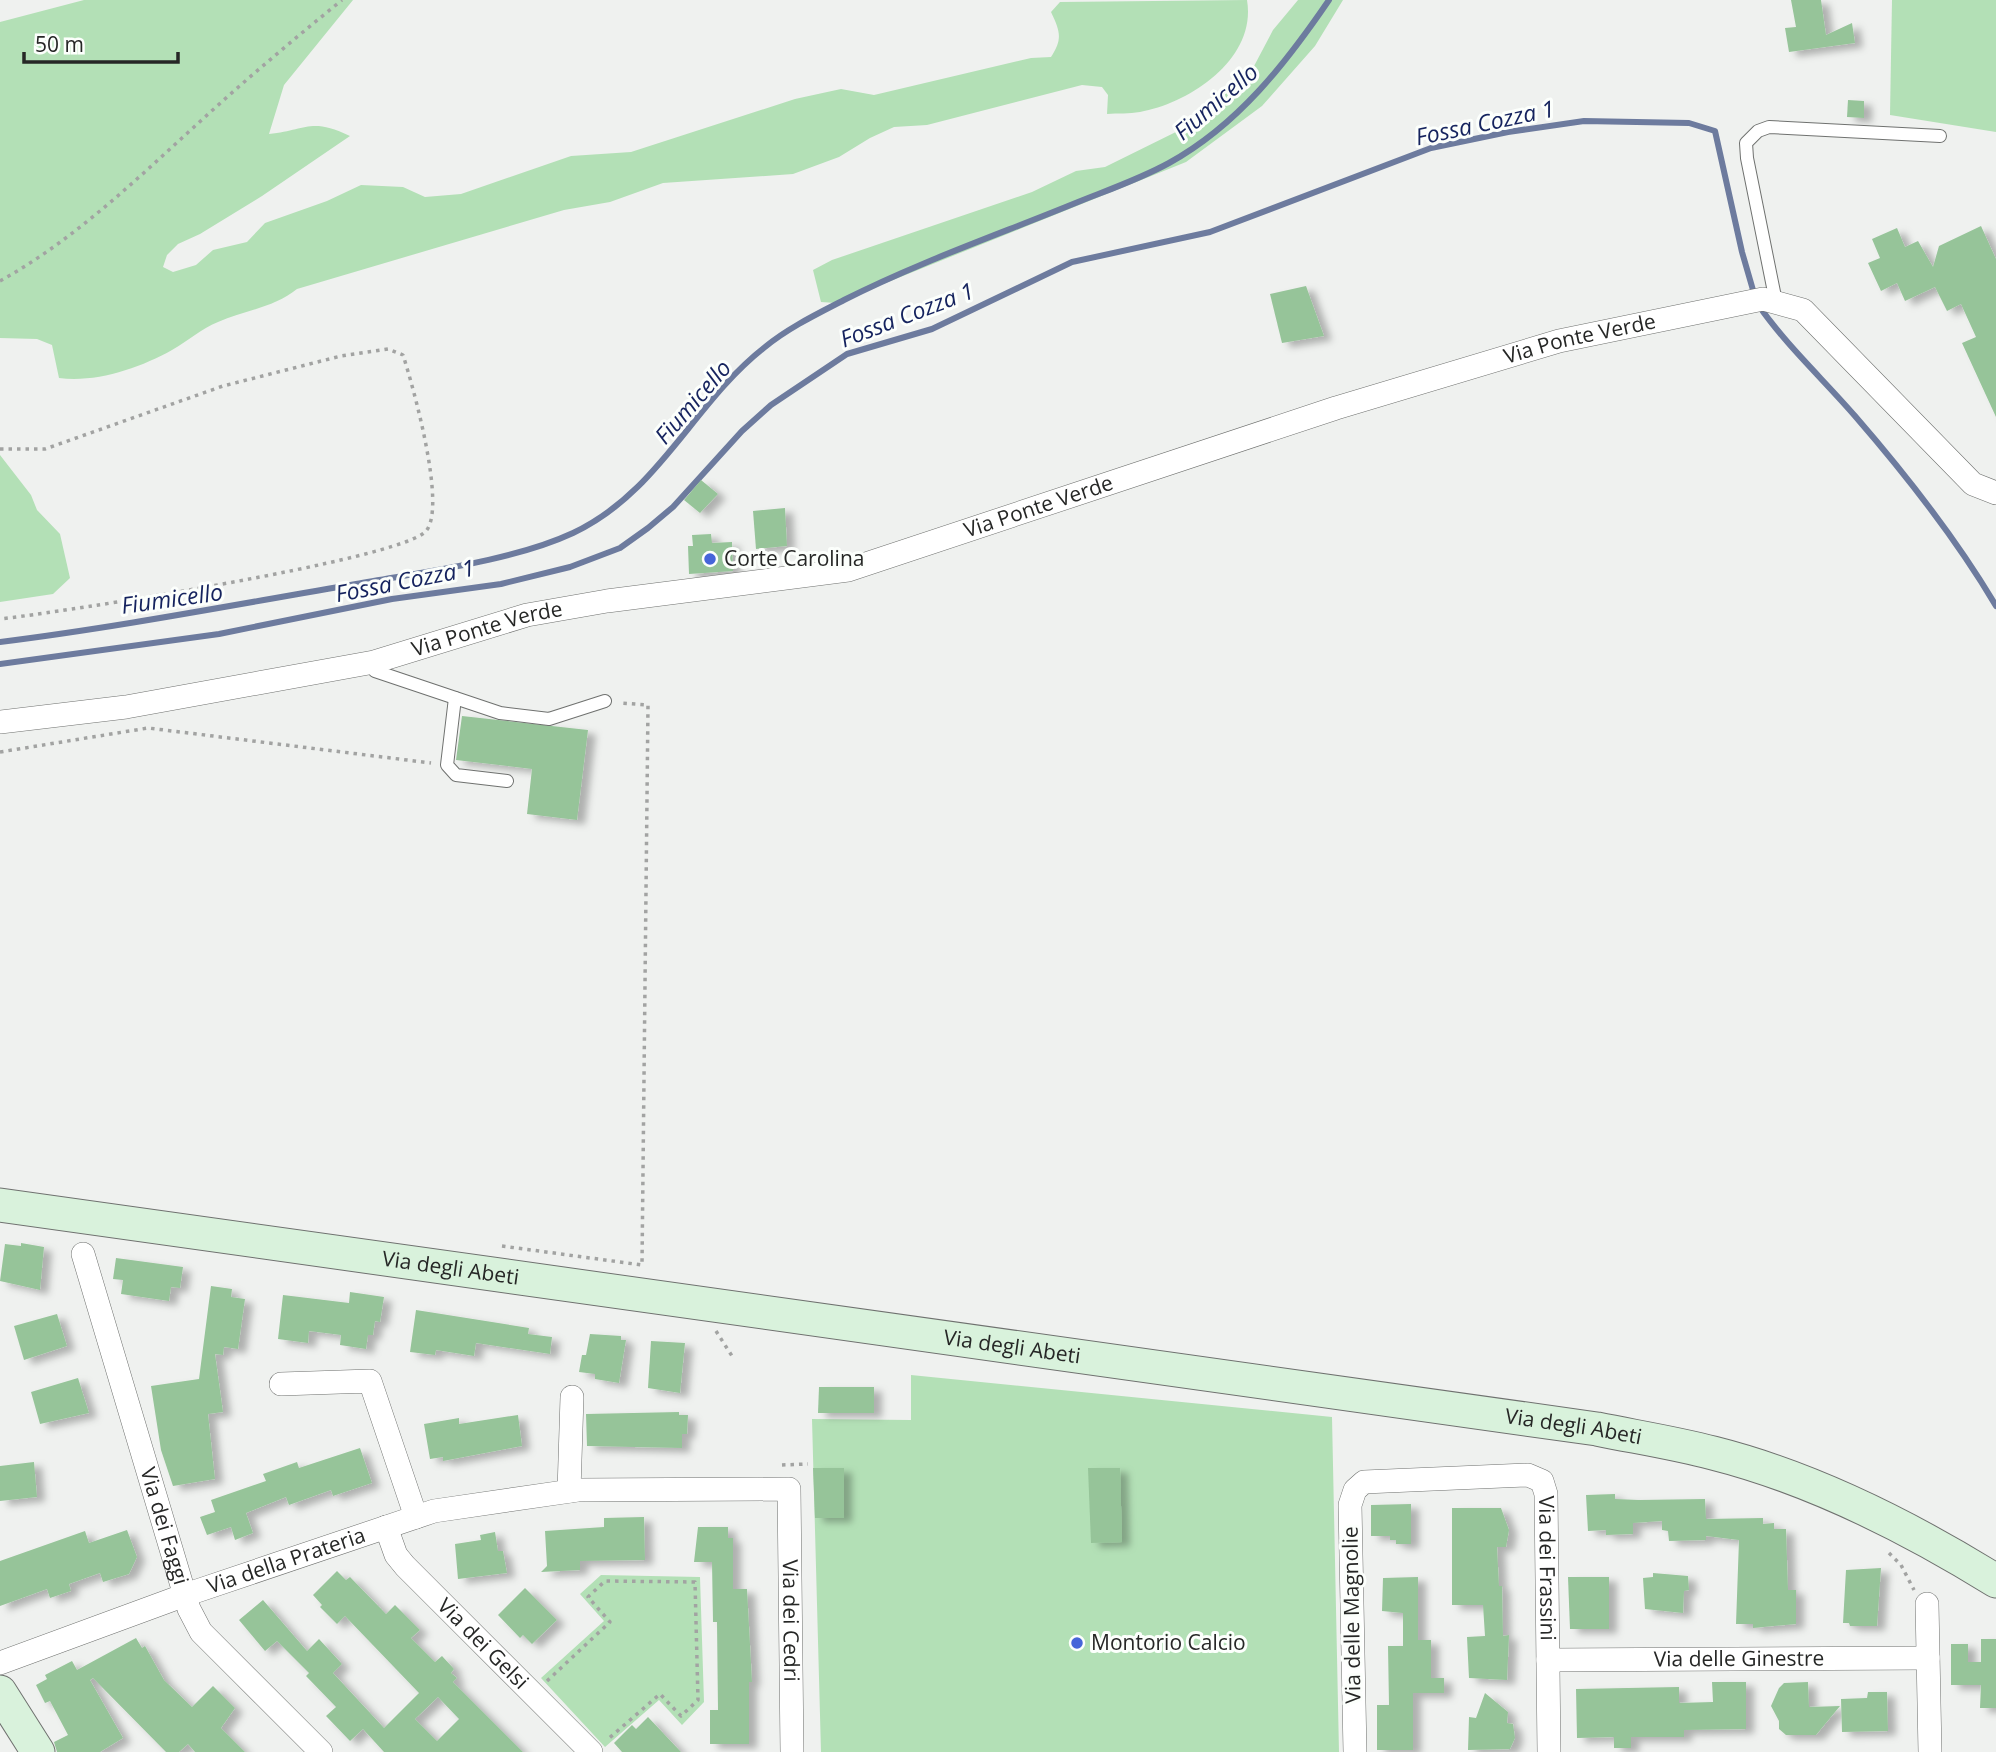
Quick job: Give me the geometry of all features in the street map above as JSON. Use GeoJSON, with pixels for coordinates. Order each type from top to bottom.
{"type":"FeatureCollection","features":[{"type":"Feature","properties":{"kind":"street","name":"Via Ponte Verde"},"geometry":{"type":"LineString","coordinates":[[0,722],[126,707],[374,662],[527,615],[607,600],[848,570],[1336,408],[1559,341],[1763,299],[1803,310],[1973,484],[1996,493]]}},
{"type":"Feature","properties":{"kind":"street","name":"Via degli Abeti"},"geometry":{"type":"LineString","coordinates":[[0,1205],[1597,1429],[1715,1453],[1803,1484],[1872,1513],[1996,1581]]}},
{"type":"Feature","properties":{"kind":"street","name":"Via dei Faggi"},"geometry":{"type":"LineString","coordinates":[[83,1254],[185,1595],[201,1632],[321,1752]]}},
{"type":"Feature","properties":{"kind":"street"},"geometry":{"type":"LineString","coordinates":[[281,1384],[370,1381],[416,1517]]}},
{"type":"Feature","properties":{"kind":"street"},"geometry":{"type":"LineString","coordinates":[[569,1491],[572,1396]]}},
{"type":"Feature","properties":{"kind":"street","name":"Via dei Frassini"},"geometry":{"type":"LineString","coordinates":[[1364,1482],[1528,1475],[1542,1482],[1546,1494],[1549,1752]]}},
{"type":"Feature","properties":{"kind":"street","name":"Via delle Magnolie"},"geometry":{"type":"LineString","coordinates":[[1355,1752],[1350,1505],[1355,1490],[1364,1482]]}},
{"type":"Feature","properties":{"kind":"street","name":"Via della Prateria"},"geometry":{"type":"LineString","coordinates":[[0,1663],[185,1595],[434,1511],[569,1491],[789,1489]]}},
{"type":"Feature","properties":{"kind":"street","name":"Via dei Cedri"},"geometry":{"type":"LineString","coordinates":[[789,1489],[792,1752]]}},
{"type":"Feature","properties":{"kind":"street","name":"Via dei Gelsi"},"geometry":{"type":"LineString","coordinates":[[386,1527],[396,1555],[405,1566],[596,1749]]}},
{"type":"Feature","properties":{"kind":"street"},"geometry":{"type":"LineString","coordinates":[[1927,1604],[1930,1752]]}},
{"type":"Feature","properties":{"kind":"street","name":"Via delle Ginestre"},"geometry":{"type":"LineString","coordinates":[[1548,1660],[1928,1658]]}},
{"type":"Feature","properties":{"kind":"street"},"geometry":{"type":"LineString","coordinates":[[0,1692],[38,1752]]}},
{"type":"Feature","properties":{"kind":"lane"},"geometry":{"type":"LineString","coordinates":[[1776,302],[1746,143],[1758,131],[1769,127],[1940,136]]}},
{"type":"Feature","properties":{"kind":"lane"},"geometry":{"type":"LineString","coordinates":[[374,662],[375,671],[500,713],[548,719],[605,701]]}},
{"type":"Feature","properties":{"kind":"lane"},"geometry":{"type":"LineString","coordinates":[[455,698],[447,765],[456,775],[507,781]]}},
{"type":"Feature","properties":{"kind":"path"},"geometry":{"type":"LineString","coordinates":[[0,281],[30,264],[94,217],[219,104],[342,0]]}},
{"type":"Feature","properties":{"kind":"path"},"geometry":{"type":"LineString","coordinates":[[0,449],[45,449],[223,386],[341,356],[388,349],[403,355],[415,393],[435,512],[426,531],[410,541],[328,563],[147,597],[0,618]]}},
{"type":"Feature","properties":{"kind":"path"},"geometry":{"type":"LineString","coordinates":[[492,1245],[642,1265],[648,705],[605,701]]}},
{"type":"Feature","properties":{"kind":"path"},"geometry":{"type":"LineString","coordinates":[[0,752],[148,728],[447,765]]}},
{"type":"Feature","properties":{"kind":"path"},"geometry":{"type":"LineString","coordinates":[[1872,1513],[1883,1547],[1901,1565],[1910,1585],[1927,1604]]}},
{"type":"Feature","properties":{"kind":"path"},"geometry":{"type":"LineString","coordinates":[[542,1685],[610,1622],[588,1597],[605,1581],[695,1582],[698,1700],[681,1716],[660,1694],[596,1749]]}},
{"type":"Feature","properties":{"kind":"green space"},"geometry":{"type":"Polygon","coordinates":[[[84,0],[353,0],[284,85],[269,134],[317,126],[350,136],[262,196],[200,234],[178,244],[167,255],[163,267],[173,272],[196,265],[213,250],[247,242],[265,223],[327,201],[361,185],[403,187],[425,197],[461,194],[571,156],[631,152],[795,99],[841,89],[874,95],[1031,58],[1051,57],[1059,35],[1051,12],[1060,2],[1247,0],[1247,21],[1242,41],[1231,59],[1216,75],[1179,99],[1159,107],[1136,113],[1107,114],[1108,95],[1102,87],[1082,85],[927,125],[894,127],[839,157],[793,174],[663,183],[610,202],[564,210],[297,289],[269,304],[212,325],[146,363],[117,373],[73,379],[59,378],[52,345],[37,339],[0,338],[0,22],[84,0]]]}},
{"type":"Feature","properties":{"kind":"green space"},"geometry":{"type":"Polygon","coordinates":[[[1298,0],[1343,0],[1315,46],[1262,106],[1186,162],[836,303],[821,302],[813,270],[832,260],[1032,192],[1076,171],[1105,167],[1188,126],[1253,68],[1273,30],[1298,0]]]}},
{"type":"Feature","properties":{"kind":"green space"},"geometry":{"type":"Polygon","coordinates":[[[1892,0],[1996,0],[1996,132],[1890,115],[1892,0]]]}},
{"type":"Feature","properties":{"kind":"green space"},"geometry":{"type":"Polygon","coordinates":[[[0,455],[31,495],[37,510],[60,534],[70,578],[53,594],[0,602],[0,455]]]}},
{"type":"Feature","properties":{"kind":"green space","name":"Montorio Calcio"},"geometry":{"type":"Polygon","coordinates":[[[911,1375],[1332,1417],[1339,1752],[821,1752],[812,1419],[911,1420],[911,1375]]]}},
{"type":"Feature","properties":{"kind":"green space"},"geometry":{"type":"Polygon","coordinates":[[[601,1575],[700,1577],[704,1702],[682,1725],[659,1700],[605,1747],[541,1678],[604,1621],[580,1594],[601,1575]]]}},
{"type":"Feature","properties":{"kind":"building"},"geometry":{"type":"Polygon","coordinates":[[[1791,0],[1821,0],[1826,35],[1852,23],[1855,43],[1789,52],[1785,28],[1796,27],[1791,0]]]}},
{"type":"Feature","properties":{"kind":"building"},"geometry":{"type":"Polygon","coordinates":[[[1848,100],[1864,101],[1864,118],[1847,117],[1848,100]]]}},
{"type":"Feature","properties":{"kind":"building"},"geometry":{"type":"Polygon","coordinates":[[[1981,226],[1996,259],[1996,417],[1962,343],[1976,337],[1961,304],[1947,311],[1935,287],[1905,301],[1897,283],[1881,291],[1868,263],[1880,258],[1872,239],[1897,228],[1905,247],[1918,241],[1933,267],[1939,246],[1981,226]]]}},
{"type":"Feature","properties":{"kind":"building"},"geometry":{"type":"Polygon","coordinates":[[[1306,286],[1324,336],[1282,343],[1270,294],[1306,286]]]}},
{"type":"Feature","properties":{"kind":"building"},"geometry":{"type":"Polygon","coordinates":[[[701,480],[718,494],[700,513],[684,500],[701,480]]]}},
{"type":"Feature","properties":{"kind":"building"},"geometry":{"type":"Polygon","coordinates":[[[785,508],[787,546],[756,549],[753,511],[785,508]]]}},
{"type":"Feature","properties":{"kind":"building","name":"Corte Carolina"},"geometry":{"type":"Polygon","coordinates":[[[711,534],[712,543],[732,542],[733,571],[689,574],[688,546],[693,546],[692,535],[711,534]]]}},
{"type":"Feature","properties":{"kind":"building"},"geometry":{"type":"Polygon","coordinates":[[[462,716],[588,730],[577,820],[527,814],[532,769],[456,760],[462,716]]]}},
{"type":"Feature","properties":{"kind":"building"},"geometry":{"type":"Polygon","coordinates":[[[21,1243],[44,1247],[40,1290],[0,1281],[5,1244],[21,1246],[21,1243]]]}},
{"type":"Feature","properties":{"kind":"building"},"geometry":{"type":"Polygon","coordinates":[[[116,1258],[183,1267],[180,1288],[171,1287],[169,1301],[121,1294],[123,1280],[113,1279],[116,1258]]]}},
{"type":"Feature","properties":{"kind":"building"},"geometry":{"type":"Polygon","coordinates":[[[211,1286],[232,1289],[231,1297],[245,1299],[238,1349],[224,1347],[223,1355],[215,1354],[223,1412],[208,1414],[215,1479],[173,1486],[161,1450],[151,1386],[199,1379],[211,1286]]]}},
{"type":"Feature","properties":{"kind":"building"},"geometry":{"type":"Polygon","coordinates":[[[350,1292],[384,1297],[380,1322],[375,1321],[373,1335],[368,1335],[366,1349],[340,1345],[341,1335],[309,1331],[308,1343],[278,1339],[283,1295],[349,1303],[350,1292]]]}},
{"type":"Feature","properties":{"kind":"building"},"geometry":{"type":"Polygon","coordinates":[[[416,1310],[529,1328],[528,1334],[552,1337],[550,1354],[476,1343],[474,1356],[436,1350],[435,1355],[410,1352],[416,1310]]]}},
{"type":"Feature","properties":{"kind":"building"},"geometry":{"type":"Polygon","coordinates":[[[57,1314],[67,1346],[24,1360],[14,1326],[57,1314]]]}},
{"type":"Feature","properties":{"kind":"building"},"geometry":{"type":"Polygon","coordinates":[[[590,1334],[621,1336],[621,1340],[626,1340],[619,1383],[595,1379],[595,1374],[579,1372],[590,1334]]]}},
{"type":"Feature","properties":{"kind":"building"},"geometry":{"type":"Polygon","coordinates":[[[651,1341],[685,1343],[680,1393],[648,1388],[651,1341]]]}},
{"type":"Feature","properties":{"kind":"building"},"geometry":{"type":"Polygon","coordinates":[[[78,1378],[89,1413],[40,1424],[31,1392],[78,1378]]]}},
{"type":"Feature","properties":{"kind":"building"},"geometry":{"type":"Polygon","coordinates":[[[819,1387],[874,1387],[874,1413],[818,1413],[819,1387]]]}},
{"type":"Feature","properties":{"kind":"building"},"geometry":{"type":"Polygon","coordinates":[[[679,1412],[679,1415],[688,1415],[687,1434],[682,1434],[682,1448],[587,1446],[586,1414],[679,1412]]]}},
{"type":"Feature","properties":{"kind":"building"},"geometry":{"type":"Polygon","coordinates":[[[518,1415],[522,1446],[443,1461],[443,1457],[430,1459],[424,1424],[459,1418],[459,1424],[518,1415]]]}},
{"type":"Feature","properties":{"kind":"building"},"geometry":{"type":"Polygon","coordinates":[[[360,1448],[372,1483],[333,1496],[331,1490],[289,1505],[286,1497],[246,1513],[253,1533],[235,1540],[231,1527],[207,1535],[200,1517],[215,1512],[211,1500],[266,1481],[263,1474],[297,1462],[299,1468],[360,1448]]]}},
{"type":"Feature","properties":{"kind":"building"},"geometry":{"type":"Polygon","coordinates":[[[34,1462],[37,1497],[0,1501],[0,1466],[34,1462]]]}},
{"type":"Feature","properties":{"kind":"building"},"geometry":{"type":"Polygon","coordinates":[[[813,1468],[844,1468],[844,1518],[815,1518],[813,1468]]]}},
{"type":"Feature","properties":{"kind":"building"},"geometry":{"type":"Polygon","coordinates":[[[1088,1468],[1120,1468],[1122,1542],[1091,1543],[1088,1468]]]}},
{"type":"Feature","properties":{"kind":"building"},"geometry":{"type":"Polygon","coordinates":[[[1615,1494],[1615,1499],[1705,1499],[1706,1519],[1763,1518],[1763,1524],[1774,1523],[1774,1529],[1786,1529],[1788,1590],[1796,1590],[1796,1624],[1753,1628],[1753,1624],[1736,1624],[1739,1540],[1706,1536],[1706,1540],[1669,1541],[1668,1531],[1662,1530],[1662,1521],[1633,1523],[1633,1534],[1606,1535],[1606,1530],[1588,1531],[1586,1495],[1615,1494]]]}},
{"type":"Feature","properties":{"kind":"building"},"geometry":{"type":"Polygon","coordinates":[[[1411,1504],[1411,1544],[1396,1544],[1396,1540],[1390,1540],[1390,1536],[1371,1536],[1371,1505],[1411,1504]]]}},
{"type":"Feature","properties":{"kind":"building"},"geometry":{"type":"Polygon","coordinates":[[[1452,1508],[1501,1508],[1509,1530],[1506,1547],[1497,1547],[1499,1586],[1502,1586],[1503,1636],[1509,1635],[1507,1680],[1469,1678],[1467,1637],[1485,1636],[1483,1605],[1452,1605],[1452,1508]]]}},
{"type":"Feature","properties":{"kind":"building"},"geometry":{"type":"Polygon","coordinates":[[[644,1517],[645,1560],[580,1561],[580,1570],[541,1572],[547,1566],[545,1531],[604,1527],[604,1518],[644,1517]]]}},
{"type":"Feature","properties":{"kind":"building"},"geometry":{"type":"Polygon","coordinates":[[[698,1527],[728,1527],[728,1538],[733,1538],[733,1589],[747,1589],[752,1682],[749,1682],[749,1744],[710,1744],[710,1710],[718,1710],[717,1622],[713,1622],[712,1562],[694,1562],[698,1527]]]}},
{"type":"Feature","properties":{"kind":"building"},"geometry":{"type":"Polygon","coordinates":[[[127,1530],[137,1557],[129,1574],[103,1582],[100,1573],[69,1584],[71,1591],[50,1598],[47,1589],[0,1606],[0,1561],[85,1531],[89,1543],[127,1530]]]}},
{"type":"Feature","properties":{"kind":"building"},"geometry":{"type":"Polygon","coordinates":[[[495,1532],[498,1551],[503,1551],[507,1573],[458,1579],[455,1544],[481,1540],[480,1535],[495,1532]]]}},
{"type":"Feature","properties":{"kind":"building"},"geometry":{"type":"Polygon","coordinates":[[[1881,1568],[1877,1626],[1850,1626],[1849,1623],[1843,1623],[1846,1570],[1881,1568]]]}},
{"type":"Feature","properties":{"kind":"building"},"geometry":{"type":"Polygon","coordinates":[[[337,1571],[346,1580],[350,1577],[386,1614],[395,1605],[420,1630],[411,1638],[435,1662],[442,1656],[454,1669],[451,1673],[457,1678],[453,1682],[523,1752],[384,1752],[363,1729],[350,1741],[326,1716],[336,1707],[306,1676],[309,1673],[277,1641],[265,1651],[239,1620],[263,1600],[307,1651],[319,1639],[342,1664],[333,1673],[384,1728],[419,1693],[345,1616],[337,1624],[320,1607],[322,1605],[313,1595],[337,1571]],[[438,1697],[415,1719],[437,1741],[459,1719],[438,1697]]]}},
{"type":"Feature","properties":{"kind":"building"},"geometry":{"type":"Polygon","coordinates":[[[1653,1573],[1688,1576],[1689,1590],[1684,1591],[1683,1613],[1645,1609],[1643,1578],[1653,1577],[1653,1573]]]}},
{"type":"Feature","properties":{"kind":"building"},"geometry":{"type":"Polygon","coordinates":[[[1418,1577],[1418,1640],[1431,1640],[1431,1678],[1444,1678],[1444,1693],[1413,1693],[1413,1750],[1377,1750],[1377,1705],[1389,1705],[1388,1646],[1403,1646],[1403,1613],[1382,1611],[1383,1578],[1418,1577]]]}},
{"type":"Feature","properties":{"kind":"building"},"geometry":{"type":"Polygon","coordinates":[[[1568,1577],[1609,1577],[1609,1629],[1570,1629],[1568,1577]]]}},
{"type":"Feature","properties":{"kind":"building"},"geometry":{"type":"Polygon","coordinates":[[[525,1588],[557,1620],[532,1644],[523,1635],[520,1638],[498,1615],[525,1588]]]}},
{"type":"Feature","properties":{"kind":"building"},"geometry":{"type":"Polygon","coordinates":[[[136,1638],[142,1648],[145,1646],[164,1680],[192,1707],[213,1686],[235,1708],[221,1728],[245,1752],[195,1752],[188,1744],[179,1752],[166,1752],[93,1678],[90,1680],[123,1738],[100,1752],[57,1752],[54,1742],[68,1735],[50,1701],[45,1703],[36,1685],[47,1679],[45,1675],[72,1661],[77,1670],[136,1638]]]}},
{"type":"Feature","properties":{"kind":"building"},"geometry":{"type":"Polygon","coordinates":[[[1981,1639],[1996,1639],[1996,1708],[1980,1708],[1981,1685],[1951,1685],[1951,1644],[1968,1644],[1968,1662],[1981,1662],[1981,1639]]]}},
{"type":"Feature","properties":{"kind":"building"},"geometry":{"type":"Polygon","coordinates":[[[1712,1682],[1746,1682],[1746,1729],[1684,1730],[1684,1737],[1631,1737],[1631,1748],[1614,1748],[1614,1737],[1577,1738],[1576,1689],[1679,1687],[1679,1703],[1713,1702],[1712,1682]]]}},
{"type":"Feature","properties":{"kind":"building"},"geometry":{"type":"Polygon","coordinates":[[[1808,1682],[1809,1707],[1840,1706],[1816,1735],[1786,1735],[1779,1729],[1779,1721],[1771,1706],[1784,1683],[1808,1682]]]}},
{"type":"Feature","properties":{"kind":"building"},"geometry":{"type":"Polygon","coordinates":[[[1868,1692],[1887,1692],[1888,1731],[1842,1732],[1841,1699],[1867,1698],[1868,1692]]]}},
{"type":"Feature","properties":{"kind":"building"},"geometry":{"type":"Polygon","coordinates":[[[1485,1693],[1508,1712],[1507,1723],[1513,1724],[1515,1738],[1510,1749],[1468,1750],[1469,1717],[1476,1718],[1485,1693]]]}},
{"type":"Feature","properties":{"kind":"building"},"geometry":{"type":"Polygon","coordinates":[[[648,1717],[681,1752],[622,1752],[614,1743],[632,1725],[636,1729],[648,1717]]]}},
{"type":"Feature","properties":{"kind":"waterway","name":"Fiumicello"},"geometry":{"type":"LineString","coordinates":[[0,642],[134,622],[467,564],[523,551],[573,533],[603,516],[630,495],[740,369],[793,327],[901,273],[1135,179],[1194,148],[1259,91],[1296,47],[1329,0]]}},
{"type":"Feature","properties":{"kind":"waterway","name":"Fossa Cozza 1"},"geometry":{"type":"LineString","coordinates":[[0,664],[219,634],[392,599],[501,584],[570,567],[620,548],[648,528],[673,507],[742,431],[771,405],[847,354],[932,329],[1072,262],[1210,232],[1431,148],[1508,132],[1584,121],[1689,123],[1715,131],[1753,290]]}},
{"type":"Feature","properties":{"kind":"waterway","name":"Fossa Cozza 1"},"geometry":{"type":"LineString","coordinates":[[1759,306],[1781,335],[1855,416],[1912,485],[1948,532],[1996,606]]}},
{"type":"Feature","properties":{"kind":"place","name":"Corte Carolina"},"geometry":{"type":"Point","coordinates":[710,559]}},
{"type":"Feature","properties":{"kind":"place","name":"Montorio Calcio"},"geometry":{"type":"Point","coordinates":[1077,1643]}}]}
